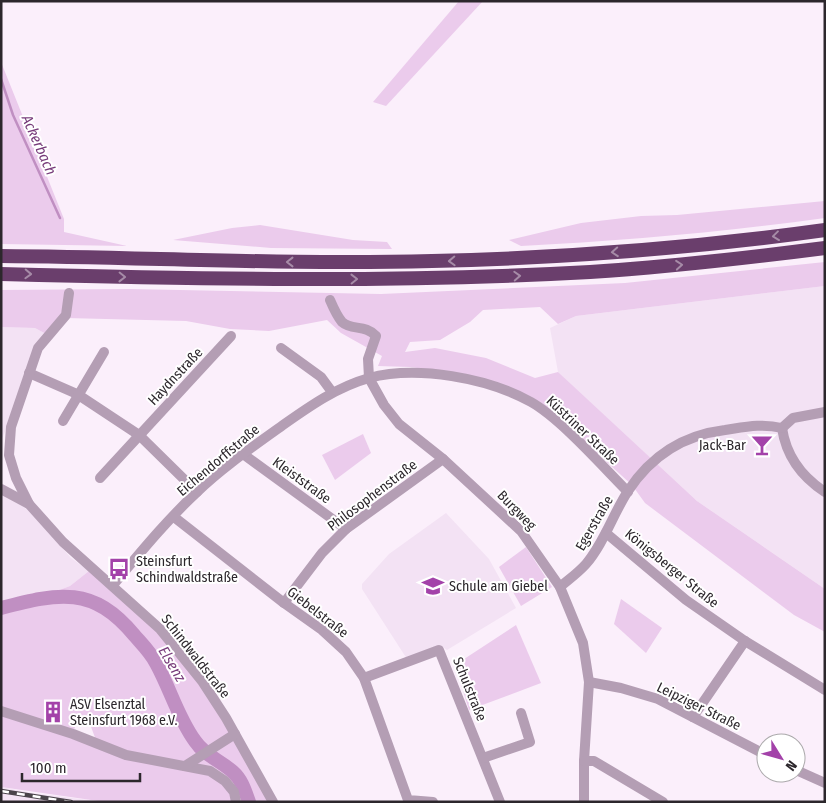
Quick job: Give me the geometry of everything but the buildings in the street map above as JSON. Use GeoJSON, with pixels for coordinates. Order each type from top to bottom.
{"type":"FeatureCollection","features":[{"type":"Feature","properties":{"kind":"highway"},"geometry":{"type":"LineString","coordinates":[[1,256],[266,262],[440,261],[687,246],[825,230]]}},
{"type":"Feature","properties":{"kind":"highway"},"geometry":{"type":"LineString","coordinates":[[1,274],[268,279],[494,277],[689,264],[825,248]]}},
{"type":"Feature","properties":{"kind":"street","name":"Schindwaldstraße"},"geometry":{"type":"LineString","coordinates":[[69,293],[66,315],[38,348],[11,427],[9,455],[16,478],[29,504],[63,542],[113,585],[160,630],[202,681],[235,734],[273,802]]}},
{"type":"Feature","properties":{"kind":"street"},"geometry":{"type":"LineString","coordinates":[[330,300],[341,321],[348,326],[369,329],[376,336],[368,359],[369,378]]}},
{"type":"Feature","properties":{"kind":"street","name":"Haydnstraße"},"geometry":{"type":"LineString","coordinates":[[100,478],[231,336]]}},
{"type":"Feature","properties":{"kind":"street"},"geometry":{"type":"LineString","coordinates":[[281,348],[321,377],[332,392]]}},
{"type":"Feature","properties":{"kind":"street"},"geometry":{"type":"LineString","coordinates":[[63,421],[77,394],[104,352]]}},
{"type":"Feature","properties":{"kind":"street"},"geometry":{"type":"LineString","coordinates":[[29,373],[77,394],[139,435],[196,492]]}},
{"type":"Feature","properties":{"kind":"street","name":"Küstriner Straße"},"geometry":{"type":"LineString","coordinates":[[369,378],[404,374],[471,379],[532,402],[555,420],[628,492]]}},
{"type":"Feature","properties":{"kind":"street","name":"Eichendorffstraße"},"geometry":{"type":"LineString","coordinates":[[113,585],[196,492],[243,454],[332,392],[369,378]]}},
{"type":"Feature","properties":{"kind":"street","name":"Burgweg"},"geometry":{"type":"LineString","coordinates":[[369,378],[384,405],[400,424],[443,459],[521,531],[560,587],[583,644],[589,682],[584,761],[584,802]]}},
{"type":"Feature","properties":{"kind":"street"},"geometry":{"type":"LineString","coordinates":[[825,412],[793,418],[782,428],[784,443],[792,460],[807,478],[825,492]]}},
{"type":"Feature","properties":{"kind":"street","name":"Egerstraße"},"geometry":{"type":"LineString","coordinates":[[560,587],[586,564],[606,533],[628,492],[656,457],[681,442],[706,432],[766,424],[782,428]]}},
{"type":"Feature","properties":{"kind":"street","name":"Kleiststraße"},"geometry":{"type":"LineString","coordinates":[[243,454],[346,529]]}},
{"type":"Feature","properties":{"kind":"street","name":"Philosophenstraße"},"geometry":{"type":"LineString","coordinates":[[284,603],[322,553],[346,529],[443,459]]}},
{"type":"Feature","properties":{"kind":"street","name":"Schindwaldstraße"},"geometry":{"type":"LineString","coordinates":[[1,489],[29,504]]}},
{"type":"Feature","properties":{"kind":"street","name":"Giebelstraße"},"geometry":{"type":"LineString","coordinates":[[174,517],[284,603],[322,630],[346,652],[364,678],[408,800],[433,802]]}},
{"type":"Feature","properties":{"kind":"street","name":"Königsberger Straße"},"geometry":{"type":"LineString","coordinates":[[606,533],[686,600],[745,641],[825,690]]}},
{"type":"Feature","properties":{"kind":"street"},"geometry":{"type":"LineString","coordinates":[[693,717],[745,641]]}},
{"type":"Feature","properties":{"kind":"street","name":"Schulstraße"},"geometry":{"type":"LineString","coordinates":[[364,678],[439,650],[500,802]]}},
{"type":"Feature","properties":{"kind":"street","name":"Leipziger Straße"},"geometry":{"type":"LineString","coordinates":[[589,682],[621,688],[658,699],[756,750]]}},
{"type":"Feature","properties":{"kind":"street"},"geometry":{"type":"LineString","coordinates":[[1,711],[72,734],[126,755],[210,771],[225,781],[234,792],[236,802]]}},
{"type":"Feature","properties":{"kind":"street"},"geometry":{"type":"LineString","coordinates":[[483,758],[530,742],[521,713]]}},
{"type":"Feature","properties":{"kind":"street"},"geometry":{"type":"LineString","coordinates":[[185,766],[235,734]]}},
{"type":"Feature","properties":{"kind":"street"},"geometry":{"type":"LineString","coordinates":[[584,761],[594,761],[663,802]]}},
{"type":"Feature","properties":{"kind":"street"},"geometry":{"type":"LineString","coordinates":[[806,774],[825,783]]}},
{"type":"Feature","properties":{"kind":"shaded area"},"geometry":{"type":"Polygon","coordinates":[[[459,1],[483,1],[386,106],[373,102],[459,1]]]}},
{"type":"Feature","properties":{"kind":"shaded area"},"geometry":{"type":"Polygon","coordinates":[[[1,62],[64,219],[64,232],[127,246],[1,244],[1,62]]]}},
{"type":"Feature","properties":{"kind":"shaded area"},"geometry":{"type":"Polygon","coordinates":[[[825,201],[825,218],[749,228],[635,239],[521,246],[509,240],[581,223],[641,216],[677,215],[825,201]]]}},
{"type":"Feature","properties":{"kind":"shaded area"},"geometry":{"type":"Polygon","coordinates":[[[260,225],[353,240],[387,242],[392,249],[271,248],[173,240],[232,228],[260,225]]]}},
{"type":"Feature","properties":{"kind":"shaded area"},"geometry":{"type":"Polygon","coordinates":[[[825,262],[825,286],[576,316],[558,324],[540,307],[483,310],[470,322],[440,340],[410,342],[405,352],[435,348],[486,358],[535,378],[558,372],[697,501],[825,589],[825,632],[794,615],[645,503],[632,485],[547,408],[470,375],[410,367],[378,366],[382,356],[341,333],[327,320],[269,331],[230,329],[186,321],[66,318],[46,334],[35,328],[1,327],[1,290],[129,289],[381,294],[625,283],[825,262]]]}},
{"type":"Feature","properties":{"kind":"shaded area"},"geometry":{"type":"Polygon","coordinates":[[[825,286],[825,589],[697,501],[567,381],[558,372],[550,328],[576,316],[825,286]]]}},
{"type":"Feature","properties":{"kind":"shaded area"},"geometry":{"type":"Polygon","coordinates":[[[1,327],[35,328],[46,334],[1,441],[1,327]]]}},
{"type":"Feature","properties":{"kind":"shaded area"},"geometry":{"type":"Polygon","coordinates":[[[363,434],[371,453],[335,480],[322,455],[363,434]]]}},
{"type":"Feature","properties":{"kind":"shaded area"},"geometry":{"type":"Polygon","coordinates":[[[1,494],[27,508],[71,558],[89,571],[70,586],[54,592],[1,601],[1,494]]]}},
{"type":"Feature","properties":{"kind":"shaded area","name":"Schule am Giebel"},"geometry":{"type":"Polygon","coordinates":[[[446,513],[489,559],[516,608],[447,650],[440,645],[407,659],[362,589],[362,584],[389,554],[446,513]]]}},
{"type":"Feature","properties":{"kind":"shaded area"},"geometry":{"type":"Polygon","coordinates":[[[526,547],[552,587],[521,606],[499,567],[526,547]]]}},
{"type":"Feature","properties":{"kind":"shaded area"},"geometry":{"type":"Polygon","coordinates":[[[89,571],[158,632],[190,671],[204,692],[231,735],[268,801],[315,802],[105,802],[1,787],[1,601],[54,592],[70,586],[89,571]],[[78,716],[73,734],[97,743],[90,724],[78,716]]]}},
{"type":"Feature","properties":{"kind":"shaded area"},"geometry":{"type":"Polygon","coordinates":[[[621,599],[662,628],[646,653],[614,624],[621,599]]]}},
{"type":"Feature","properties":{"kind":"shaded area"},"geometry":{"type":"Polygon","coordinates":[[[516,625],[541,683],[469,710],[455,665],[516,625]]]}},
{"type":"Feature","properties":{"kind":"shaded area"},"geometry":{"type":"Polygon","coordinates":[[[1,787],[32,793],[105,802],[1,802],[1,787]]]}},
{"type":"Feature","properties":{"kind":"waterway","name":"Ackerbach"},"geometry":{"type":"LineString","coordinates":[[1,79],[13,115],[60,218]]}},
{"type":"Feature","properties":{"kind":"waterway","name":"Elsenz"},"geometry":{"type":"LineString","coordinates":[[1,608],[40,599],[74,597],[104,608],[120,620],[154,659],[184,723],[195,741],[203,750],[236,775],[243,786],[249,802]]}},
{"type":"Feature","properties":{"kind":"railway"},"geometry":{"type":"LineString","coordinates":[[1,791],[71,802]]}},
{"type":"Feature","properties":{"kind":"place","name":"Jack-Bar"},"geometry":{"type":"Point","coordinates":[762,445]}},
{"type":"Feature","properties":{"kind":"place","name":"Steinsfurt Schindwaldstraße"},"geometry":{"type":"Point","coordinates":[119,569]}},
{"type":"Feature","properties":{"kind":"place","name":"Schule am Giebel"},"geometry":{"type":"Point","coordinates":[433,586]}},
{"type":"Feature","properties":{"kind":"place","name":"ASV Elsenztal Steinsfurt 1968 e.V."},"geometry":{"type":"Point","coordinates":[53,712]}}]}
